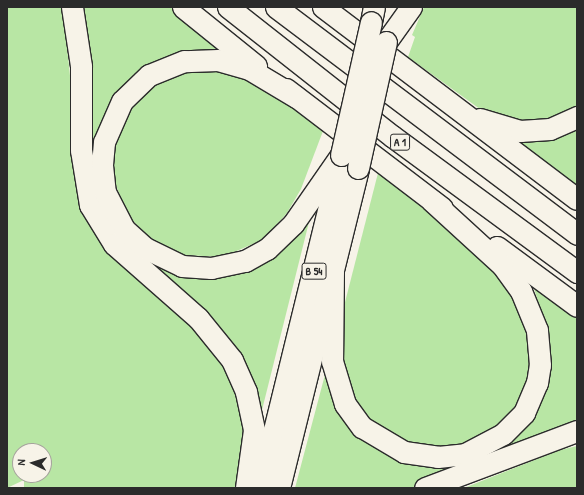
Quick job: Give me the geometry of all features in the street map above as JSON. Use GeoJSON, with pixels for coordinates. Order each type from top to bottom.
{"type":"FeatureCollection","features":[{"type":"Feature","properties":{"kind":"highway"},"geometry":{"type":"LineString","coordinates":[[72,7],[81,66],[81,150],[90,205],[114,244],[198,318],[223,347],[240,375],[254,430],[246,488]]}},
{"type":"Feature","properties":{"kind":"highway"},"geometry":{"type":"LineString","coordinates":[[182,7],[296,97],[431,200],[577,306]]}},
{"type":"Feature","properties":{"kind":"highway","name":"A 1"},"geometry":{"type":"LineString","coordinates":[[228,7],[392,136],[577,272]]}},
{"type":"Feature","properties":{"kind":"highway","name":"A 1"},"geometry":{"type":"LineString","coordinates":[[276,7],[410,111],[577,234]]}},
{"type":"Feature","properties":{"kind":"highway"},"geometry":{"type":"LineString","coordinates":[[323,7],[429,89],[577,199]]}},
{"type":"Feature","properties":{"kind":"highway","name":"B 54"},"geometry":{"type":"LineString","coordinates":[[279,488],[358,168],[393,7]]}},
{"type":"Feature","properties":{"kind":"highway"},"geometry":{"type":"LineString","coordinates":[[386,42],[411,7]]}},
{"type":"Feature","properties":{"kind":"highway","name":"B 54"},"geometry":{"type":"LineString","coordinates":[[259,488],[341,155],[372,14]]}},
{"type":"Feature","properties":{"kind":"highway"},"geometry":{"type":"LineString","coordinates":[[296,97],[249,69],[218,60],[184,61],[149,75],[122,101],[104,142],[102,165],[105,192],[124,229],[145,248],[182,266],[211,268],[245,261],[267,249],[293,224],[341,155]]}},
{"type":"Feature","properties":{"kind":"highway"},"geometry":{"type":"LineString","coordinates":[[429,89],[490,124],[506,129],[550,129],[577,117]]}},
{"type":"Feature","properties":{"kind":"highway"},"geometry":{"type":"LineString","coordinates":[[333,270],[332,361],[346,404],[362,427],[404,452],[438,457],[479,449],[503,434],[524,413],[537,383],[540,364],[537,330],[521,291],[502,265],[431,200]]}},
{"type":"Feature","properties":{"kind":"highway"},"geometry":{"type":"LineString","coordinates":[[425,488],[577,431]]}},
{"type":"Feature","properties":{"kind":"green space"},"geometry":{"type":"Polygon","coordinates":[[[7,7],[63,7],[73,105],[125,267],[214,344],[246,403],[242,488],[24,488],[24,483],[52,483],[52,443],[12,443],[12,483],[18,483],[7,488],[7,7]]]}},
{"type":"Feature","properties":{"kind":"green space"},"geometry":{"type":"Polygon","coordinates":[[[76,7],[171,7],[223,49],[115,99],[108,215],[207,273],[312,210],[262,410],[257,396],[94,202],[76,7]]]}},
{"type":"Feature","properties":{"kind":"green space"},"geometry":{"type":"Polygon","coordinates":[[[424,7],[577,7],[577,107],[548,120],[519,122],[484,112],[408,57],[415,37],[412,35],[424,7]]]}},
{"type":"Feature","properties":{"kind":"green space"},"geometry":{"type":"Polygon","coordinates":[[[201,68],[238,73],[282,99],[323,131],[301,189],[287,213],[264,239],[223,257],[183,255],[156,244],[128,216],[111,173],[116,129],[138,95],[166,76],[201,68]]]}},
{"type":"Feature","properties":{"kind":"green space"},"geometry":{"type":"Polygon","coordinates":[[[577,125],[577,189],[505,134],[577,125]]]}},
{"type":"Feature","properties":{"kind":"green space"},"geometry":{"type":"Polygon","coordinates":[[[378,173],[467,240],[484,256],[518,302],[532,347],[529,381],[515,407],[495,428],[473,441],[447,448],[401,442],[372,423],[349,390],[341,355],[342,314],[378,173]]]}},
{"type":"Feature","properties":{"kind":"green space"},"geometry":{"type":"Polygon","coordinates":[[[533,285],[577,315],[577,427],[413,488],[295,488],[327,367],[333,391],[413,461],[520,426],[543,318],[533,285]]]}},
{"type":"Feature","properties":{"kind":"green space"},"geometry":{"type":"Polygon","coordinates":[[[577,446],[577,488],[464,488],[560,450],[577,446]]]}}]}
